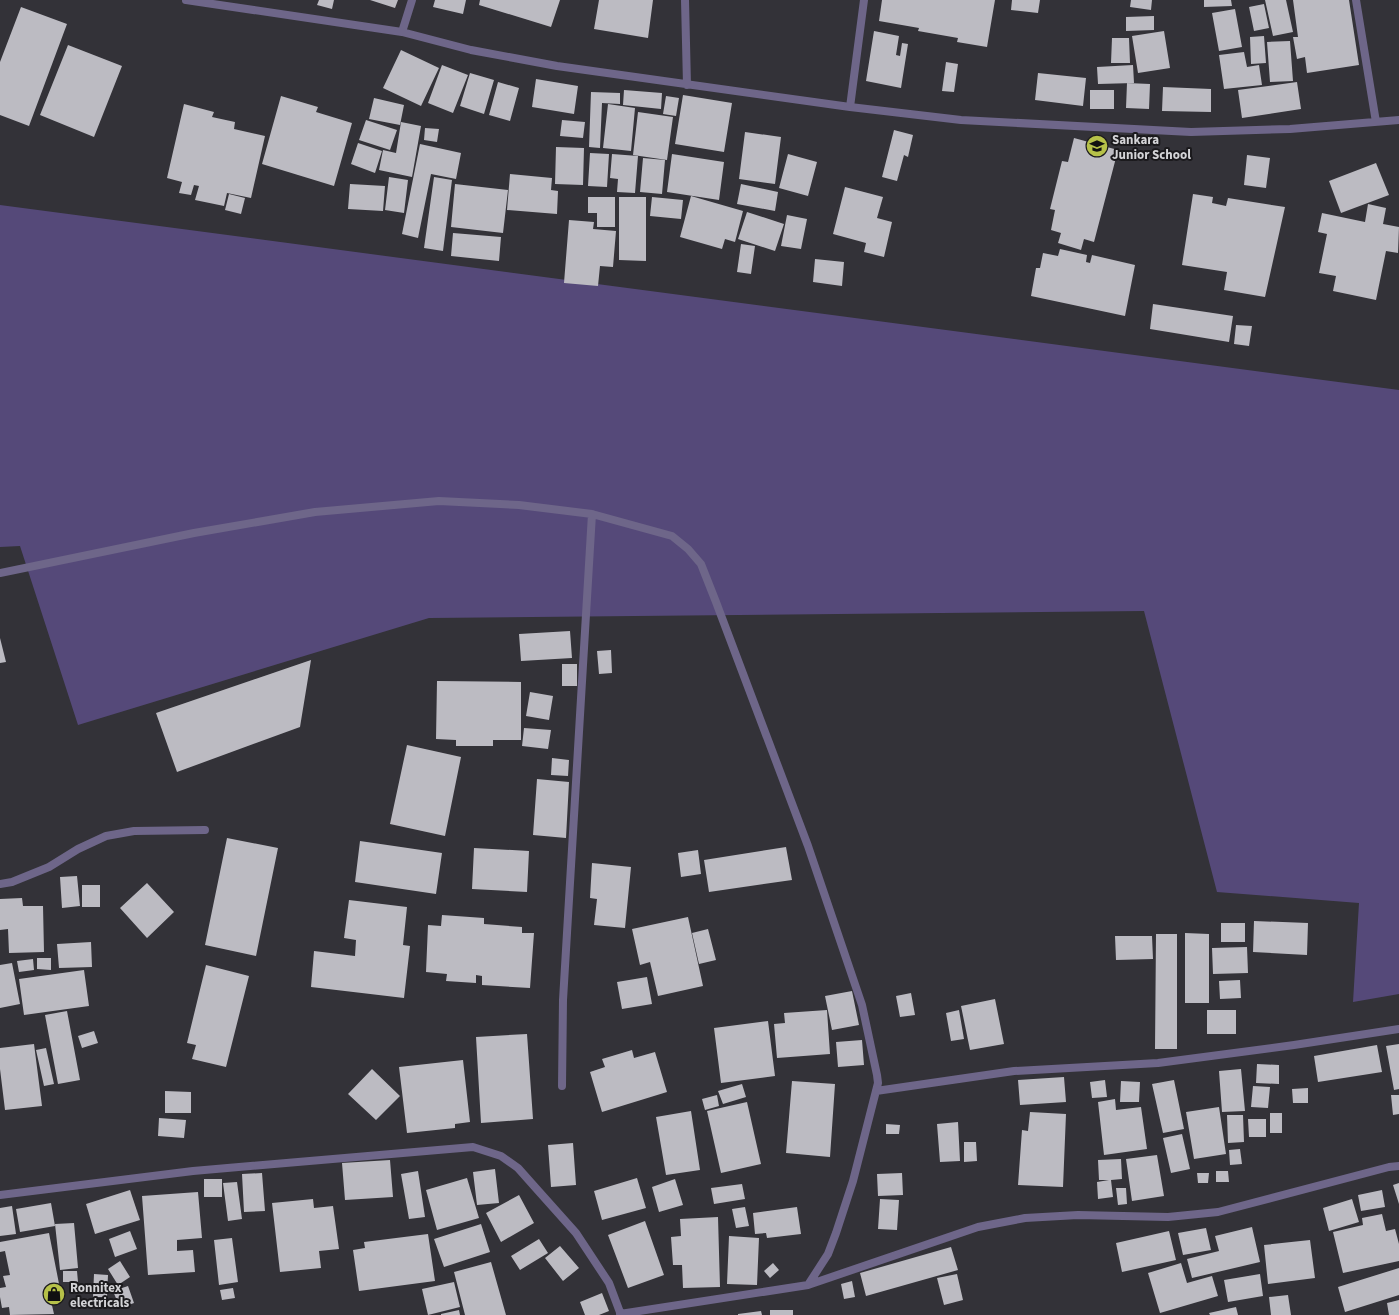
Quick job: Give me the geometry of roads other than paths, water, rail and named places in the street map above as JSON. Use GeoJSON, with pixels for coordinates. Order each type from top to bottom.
{"type":"FeatureCollection","features":[{"type":"Feature","properties":{"kind":"street"},"geometry":{"type":"LineString","coordinates":[[186,0],[402,32],[471,50],[556,66],[850,107],[961,120],[1191,132],[1290,129],[1399,120]]}},
{"type":"Feature","properties":{"kind":"street"},"geometry":{"type":"LineString","coordinates":[[402,32],[412,0]]}},
{"type":"Feature","properties":{"kind":"street"},"geometry":{"type":"LineString","coordinates":[[685,0],[687,85]]}},
{"type":"Feature","properties":{"kind":"street"},"geometry":{"type":"LineString","coordinates":[[850,107],[864,0]]}},
{"type":"Feature","properties":{"kind":"street"},"geometry":{"type":"LineString","coordinates":[[1356,0],[1376,122]]}},
{"type":"Feature","properties":{"kind":"street"},"geometry":{"type":"LineString","coordinates":[[0,573],[194,533],[315,512],[439,501],[519,505],[592,514],[672,536],[688,549],[701,564],[808,846],[862,1005],[877,1075],[878,1083],[853,1181],[828,1254],[808,1285]]}},
{"type":"Feature","properties":{"kind":"street"},"geometry":{"type":"LineString","coordinates":[[562,1086],[563,1000],[592,514]]}},
{"type":"Feature","properties":{"kind":"street"},"geometry":{"type":"LineString","coordinates":[[0,884],[12,882],[49,867],[78,849],[106,836],[134,831],[205,830]]}},
{"type":"Feature","properties":{"kind":"street"},"geometry":{"type":"LineString","coordinates":[[876,1091],[1014,1071],[1158,1063],[1399,1029]]}},
{"type":"Feature","properties":{"kind":"street"},"geometry":{"type":"LineString","coordinates":[[0,1195],[193,1171],[473,1147],[501,1156],[518,1168],[576,1233],[609,1283],[621,1314],[808,1285],[978,1227],[1025,1218],[1078,1215],[1168,1217],[1218,1212],[1389,1167],[1399,1166]]}},
{"type":"Feature","properties":{"kind":"place","name":"Sankara Junior School"},"geometry":{"type":"Point","coordinates":[1097,146]}},
{"type":"Feature","properties":{"kind":"place","name":"Ronnitex electricals"},"geometry":{"type":"Point","coordinates":[54,1294]}}]}
